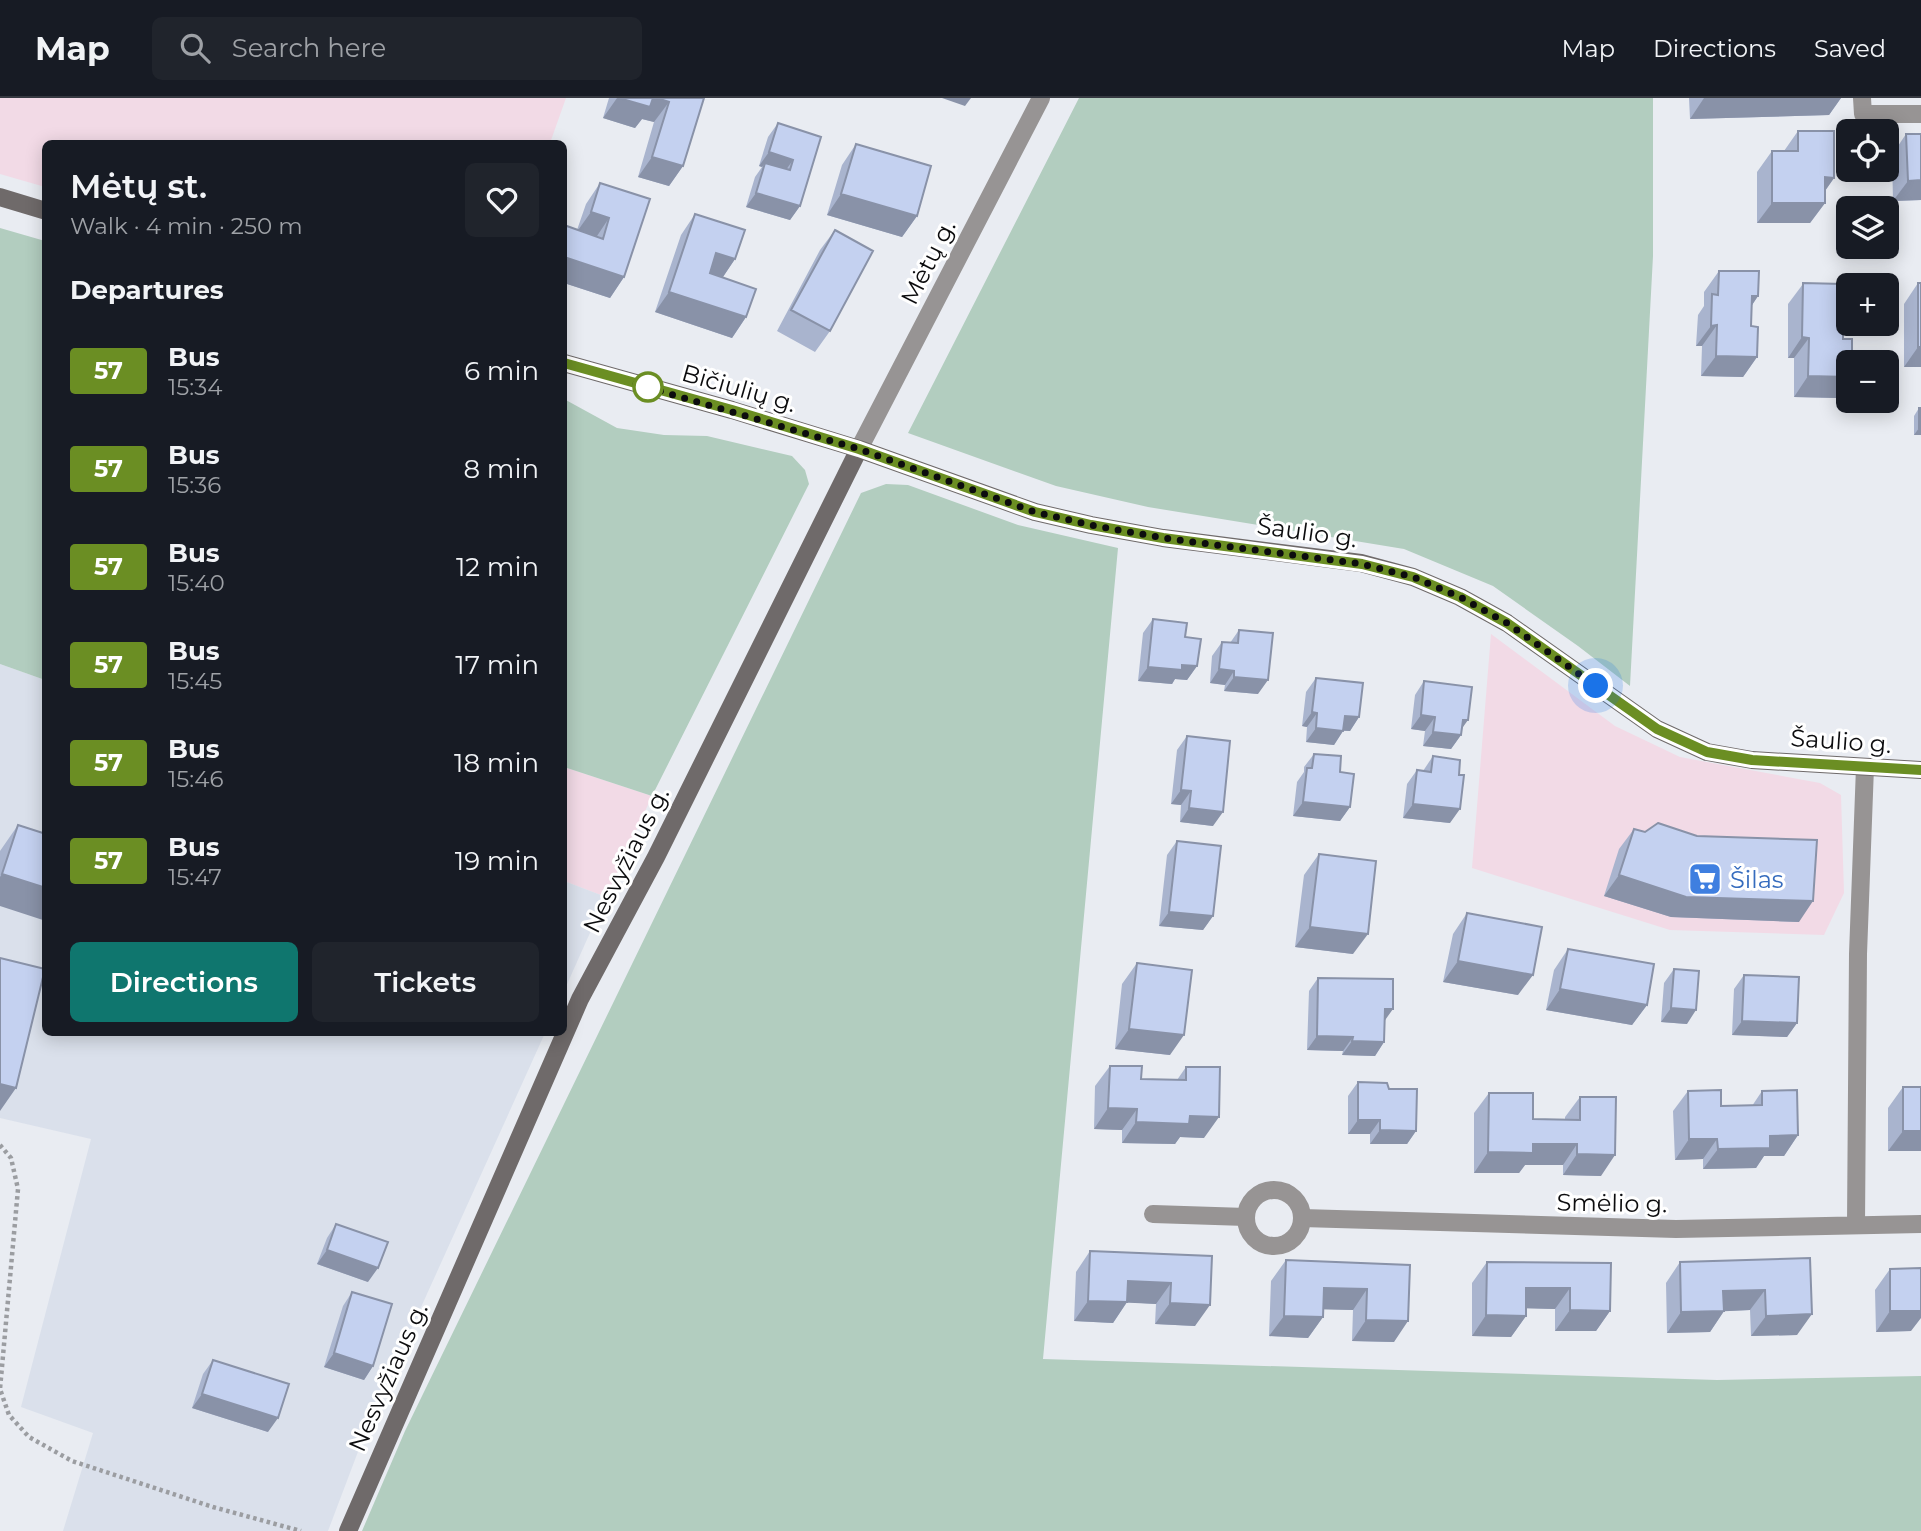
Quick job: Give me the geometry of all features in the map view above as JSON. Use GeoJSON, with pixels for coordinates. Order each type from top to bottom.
{"type":"FeatureCollection","features":[{"type":"Feature","properties":{"kind":"street","name":"Mėtų g."},"geometry":{"type":"LineString","coordinates":[[859,449],[1041,98]]}},
{"type":"Feature","properties":{"kind":"street"},"geometry":{"type":"LineString","coordinates":[[1863,106],[1921,114]]}},
{"type":"Feature","properties":{"kind":"street"},"geometry":{"type":"LineString","coordinates":[[0,197],[42,210]]}},
{"type":"Feature","properties":{"kind":"street","name":"Bičiulių g."},"geometry":{"type":"LineString","coordinates":[[567,364],[859,449]]}},
{"type":"Feature","properties":{"kind":"street","name":"Šaulio g."},"geometry":{"type":"LineString","coordinates":[[859,449],[1035,512],[1091,525],[1163,538],[1362,564],[1413,577],[1460,597],[1507,623],[1657,729],[1707,752],[1752,760],[1921,770]]}},
{"type":"Feature","properties":{"kind":"street","name":"Nesvyžiaus g."},"geometry":{"type":"LineString","coordinates":[[567,1029],[580,999],[656,857],[859,449]]}},
{"type":"Feature","properties":{"kind":"street"},"geometry":{"type":"LineString","coordinates":[[1856,1226],[1858,954],[1865,767]]}},
{"type":"Feature","properties":{"kind":"street","name":"Nesvyžiaus g."},"geometry":{"type":"LineString","coordinates":[[348,1531],[564,1036]]}},
{"type":"Feature","properties":{"kind":"street"},"geometry":{"type":"LineString","coordinates":[[1274,1190],[1288,1194],[1298,1204],[1302,1217],[1300,1229],[1294,1238],[1284,1245],[1273,1247],[1262,1244],[1253,1237],[1247,1227],[1246,1217],[1250,1203],[1260,1194],[1274,1190]]}},
{"type":"Feature","properties":{"kind":"street"},"geometry":{"type":"LineString","coordinates":[[1153,1214],[1246,1217]]}},
{"type":"Feature","properties":{"kind":"street","name":"Smėlio g."},"geometry":{"type":"LineString","coordinates":[[1302,1217],[1676,1229],[1921,1224]]}},
{"type":"Feature","properties":{"kind":"path"},"geometry":{"type":"LineString","coordinates":[[0,1145],[11,1158],[18,1189],[0,1389],[9,1415],[29,1437],[72,1461],[213,1507],[301,1531]]}},
{"type":"Feature","properties":{"kind":"shaded area"},"geometry":{"type":"Polygon","coordinates":[[[0,98],[566,98],[551,140],[42,140],[42,186],[0,174],[0,98]]]}},
{"type":"Feature","properties":{"kind":"shaded area"},"geometry":{"type":"Polygon","coordinates":[[[1491,634],[1615,726],[1680,757],[1820,783],[1841,795],[1844,893],[1824,935],[1670,930],[1472,868],[1491,634]]]}},
{"type":"Feature","properties":{"kind":"shaded area"},"geometry":{"type":"Polygon","coordinates":[[[0,664],[42,679],[42,1036],[544,1036],[370,1420],[328,1531],[63,1531],[93,1433],[21,1407],[91,1139],[0,1118],[0,664]]]}},
{"type":"Feature","properties":{"kind":"shaded area"},"geometry":{"type":"Polygon","coordinates":[[[567,768],[652,796],[606,897],[567,882],[567,768]]]}},
{"type":"Feature","properties":{"kind":"shaded area"},"geometry":{"type":"Polygon","coordinates":[[[567,882],[606,897],[567,984],[567,882]]]}},
{"type":"Feature","properties":{"kind":"green space"},"geometry":{"type":"Polygon","coordinates":[[[1079,98],[1653,98],[1653,256],[1630,686],[1493,586],[1404,549],[1148,507],[1056,486],[908,433],[1079,98]]]}},
{"type":"Feature","properties":{"kind":"green space"},"geometry":{"type":"Polygon","coordinates":[[[0,228],[42,240],[42,679],[0,664],[0,228]]]}},
{"type":"Feature","properties":{"kind":"green space"},"geometry":{"type":"Polygon","coordinates":[[[567,401],[617,428],[664,435],[707,436],[792,456],[805,470],[809,484],[652,796],[567,768],[567,401]]]}},
{"type":"Feature","properties":{"kind":"green space"},"geometry":{"type":"Polygon","coordinates":[[[886,484],[908,485],[1018,525],[1118,548],[1043,1359],[1717,1380],[1921,1376],[1921,1531],[362,1531],[405,1431],[861,493],[886,484]]]}},
{"type":"Feature","properties":{"kind":"building"},"geometry":{"type":"Polygon","coordinates":[[[619,98],[653,98],[650,107],[619,98]]]}},
{"type":"Feature","properties":{"kind":"building"},"geometry":{"type":"Polygon","coordinates":[[[657,98],[704,98],[683,166],[652,157],[669,102],[657,98]]]}},
{"type":"Feature","properties":{"kind":"building"},"geometry":{"type":"Polygon","coordinates":[[[778,123],[821,137],[800,206],[756,193],[765,163],[790,170],[793,160],[769,152],[778,123]]]}},
{"type":"Feature","properties":{"kind":"building"},"geometry":{"type":"Polygon","coordinates":[[[1798,131],[1834,131],[1834,178],[1825,177],[1825,203],[1772,203],[1772,151],[1798,151],[1798,131]]]}},
{"type":"Feature","properties":{"kind":"building"},"geometry":{"type":"Polygon","coordinates":[[[1906,134],[1921,134],[1921,180],[1908,181],[1906,134]]]}},
{"type":"Feature","properties":{"kind":"building"},"geometry":{"type":"Polygon","coordinates":[[[856,144],[931,166],[917,216],[841,194],[856,144]]]}},
{"type":"Feature","properties":{"kind":"building"},"geometry":{"type":"Polygon","coordinates":[[[600,183],[650,199],[624,277],[567,258],[567,226],[603,239],[609,218],[591,212],[600,183]]]}},
{"type":"Feature","properties":{"kind":"building"},"geometry":{"type":"Polygon","coordinates":[[[695,214],[745,230],[735,259],[716,253],[710,273],[756,289],[746,317],[669,292],[695,214]]]}},
{"type":"Feature","properties":{"kind":"building"},"geometry":{"type":"Polygon","coordinates":[[[835,230],[873,251],[830,331],[791,310],[835,230]]]}},
{"type":"Feature","properties":{"kind":"building"},"geometry":{"type":"Polygon","coordinates":[[[1719,271],[1759,271],[1758,296],[1752,296],[1751,326],[1758,327],[1757,357],[1716,356],[1717,325],[1711,326],[1712,294],[1718,295],[1719,271]]]}},
{"type":"Feature","properties":{"kind":"building"},"geometry":{"type":"Polygon","coordinates":[[[1803,283],[1836,284],[1836,336],[1852,339],[1852,350],[1836,350],[1836,377],[1808,376],[1809,338],[1802,337],[1803,283]]]}},
{"type":"Feature","properties":{"kind":"building"},"geometry":{"type":"Polygon","coordinates":[[[1918,283],[1921,283],[1921,347],[1918,347],[1918,283]]]}},
{"type":"Feature","properties":{"kind":"building"},"geometry":{"type":"Polygon","coordinates":[[[1921,408],[1921,428],[1919,428],[1921,408]]]}},
{"type":"Feature","properties":{"kind":"building"},"geometry":{"type":"Polygon","coordinates":[[[1153,619],[1187,623],[1185,637],[1201,639],[1197,666],[1182,665],[1182,670],[1148,667],[1153,619]]]}},
{"type":"Feature","properties":{"kind":"building"},"geometry":{"type":"Polygon","coordinates":[[[1239,630],[1273,633],[1268,680],[1234,677],[1234,671],[1219,669],[1222,642],[1238,643],[1239,630]]]}},
{"type":"Feature","properties":{"kind":"building"},"geometry":{"type":"Polygon","coordinates":[[[1316,678],[1363,683],[1359,717],[1345,716],[1343,731],[1316,728],[1317,713],[1312,712],[1316,678]]]}},
{"type":"Feature","properties":{"kind":"building"},"geometry":{"type":"Polygon","coordinates":[[[1424,681],[1472,687],[1468,720],[1463,720],[1461,735],[1433,732],[1435,717],[1421,715],[1424,681]]]}},
{"type":"Feature","properties":{"kind":"building"},"geometry":{"type":"Polygon","coordinates":[[[1187,736],[1230,741],[1223,812],[1189,808],[1191,791],[1181,790],[1187,736]]]}},
{"type":"Feature","properties":{"kind":"building"},"geometry":{"type":"Polygon","coordinates":[[[1314,754],[1341,756],[1340,772],[1354,774],[1350,807],[1303,802],[1307,768],[1312,768],[1314,754]]]}},
{"type":"Feature","properties":{"kind":"building"},"geometry":{"type":"Polygon","coordinates":[[[1433,756],[1460,760],[1459,775],[1464,775],[1460,809],[1413,804],[1417,770],[1431,772],[1433,756]]]}},
{"type":"Feature","properties":{"kind":"building","name":"Šilas"},"geometry":{"type":"Polygon","coordinates":[[[1658,823],[1697,836],[1817,840],[1813,901],[1686,897],[1619,875],[1634,829],[1645,832],[1658,823]]]}},
{"type":"Feature","properties":{"kind":"building"},"geometry":{"type":"Polygon","coordinates":[[[18,825],[42,833],[42,887],[2,874],[18,825]]]}},
{"type":"Feature","properties":{"kind":"building"},"geometry":{"type":"Polygon","coordinates":[[[1177,841],[1221,846],[1213,916],[1169,912],[1177,841]]]}},
{"type":"Feature","properties":{"kind":"building"},"geometry":{"type":"Polygon","coordinates":[[[1319,854],[1376,861],[1368,934],[1310,927],[1319,854]]]}},
{"type":"Feature","properties":{"kind":"building"},"geometry":{"type":"Polygon","coordinates":[[[1467,913],[1542,927],[1533,975],[1458,961],[1467,913]]]}},
{"type":"Feature","properties":{"kind":"building"},"geometry":{"type":"Polygon","coordinates":[[[1568,949],[1654,964],[1647,1005],[1560,989],[1568,949]]]}},
{"type":"Feature","properties":{"kind":"building"},"geometry":{"type":"Polygon","coordinates":[[[0,958],[42,968],[42,981],[16,1088],[0,1084],[0,958]]]}},
{"type":"Feature","properties":{"kind":"building"},"geometry":{"type":"Polygon","coordinates":[[[1137,963],[1192,970],[1184,1035],[1129,1029],[1137,963]]]}},
{"type":"Feature","properties":{"kind":"building"},"geometry":{"type":"Polygon","coordinates":[[[1674,969],[1699,971],[1696,1010],[1671,1008],[1674,969]]]}},
{"type":"Feature","properties":{"kind":"building"},"geometry":{"type":"Polygon","coordinates":[[[1744,975],[1799,977],[1797,1023],[1742,1021],[1744,975]]]}},
{"type":"Feature","properties":{"kind":"building"},"geometry":{"type":"Polygon","coordinates":[[[1318,978],[1393,979],[1393,1009],[1385,1009],[1384,1042],[1352,1041],[1353,1037],[1317,1036],[1318,978]]]}},
{"type":"Feature","properties":{"kind":"building"},"geometry":{"type":"Polygon","coordinates":[[[1110,1066],[1142,1066],[1141,1079],[1186,1080],[1186,1067],[1220,1067],[1219,1117],[1190,1116],[1189,1124],[1136,1122],[1137,1109],[1108,1108],[1110,1066]]]}},
{"type":"Feature","properties":{"kind":"building"},"geometry":{"type":"Polygon","coordinates":[[[1358,1082],[1387,1083],[1389,1089],[1417,1089],[1416,1131],[1380,1130],[1380,1120],[1358,1120],[1358,1082]]]}},
{"type":"Feature","properties":{"kind":"building"},"geometry":{"type":"Polygon","coordinates":[[[1903,1087],[1921,1087],[1921,1131],[1903,1131],[1903,1087]]]}},
{"type":"Feature","properties":{"kind":"building"},"geometry":{"type":"Polygon","coordinates":[[[1721,1090],[1721,1106],[1762,1105],[1762,1091],[1797,1090],[1798,1135],[1770,1136],[1770,1148],[1718,1149],[1717,1139],[1689,1139],[1688,1091],[1721,1090]]]}},
{"type":"Feature","properties":{"kind":"building"},"geometry":{"type":"Polygon","coordinates":[[[1489,1093],[1533,1093],[1533,1119],[1580,1120],[1580,1097],[1616,1097],[1615,1155],[1577,1154],[1577,1144],[1533,1144],[1533,1153],[1488,1152],[1489,1093]]]}},
{"type":"Feature","properties":{"kind":"building"},"geometry":{"type":"Polygon","coordinates":[[[336,1224],[388,1242],[378,1268],[327,1250],[336,1224]]]}},
{"type":"Feature","properties":{"kind":"building"},"geometry":{"type":"Polygon","coordinates":[[[1090,1251],[1212,1256],[1210,1305],[1170,1303],[1171,1283],[1128,1281],[1127,1302],[1088,1301],[1090,1251]]]}},
{"type":"Feature","properties":{"kind":"building"},"geometry":{"type":"Polygon","coordinates":[[[1810,1258],[1812,1314],[1766,1316],[1765,1290],[1723,1291],[1724,1311],[1681,1312],[1680,1262],[1810,1258]]]}},
{"type":"Feature","properties":{"kind":"building"},"geometry":{"type":"Polygon","coordinates":[[[1286,1260],[1410,1265],[1408,1321],[1366,1320],[1367,1289],[1324,1288],[1323,1317],[1284,1316],[1286,1260]]]}},
{"type":"Feature","properties":{"kind":"building"},"geometry":{"type":"Polygon","coordinates":[[[1487,1262],[1611,1263],[1610,1311],[1570,1310],[1570,1288],[1526,1288],[1526,1316],[1486,1315],[1487,1262]]]}},
{"type":"Feature","properties":{"kind":"building"},"geometry":{"type":"Polygon","coordinates":[[[1921,1268],[1921,1311],[1890,1311],[1890,1269],[1921,1268]]]}},
{"type":"Feature","properties":{"kind":"building"},"geometry":{"type":"Polygon","coordinates":[[[352,1292],[392,1304],[373,1366],[334,1353],[352,1292]]]}},
{"type":"Feature","properties":{"kind":"building"},"geometry":{"type":"Polygon","coordinates":[[[213,1360],[289,1384],[278,1418],[202,1394],[213,1360]]]}},
{"type":"Feature","properties":{"kind":"bus line","name":"57"},"geometry":{"type":"LineString","coordinates":[[567,364],[859,449],[1035,512],[1163,538],[1362,564],[1413,577],[1460,597],[1507,623],[1657,729],[1707,752],[1752,760],[1921,770]]}},
{"type":"Feature","properties":{"kind":"place","name":"Šilas"},"geometry":{"type":"Point","coordinates":[1705,879]}},
{"type":"Feature","properties":{"kind":"route"},"geometry":{"type":"LineString","coordinates":[[648,387],[636,384],[859,449],[1035,512],[1163,538],[1362,564],[1413,577],[1460,597],[1507,623],[1596,686]]}}]}
